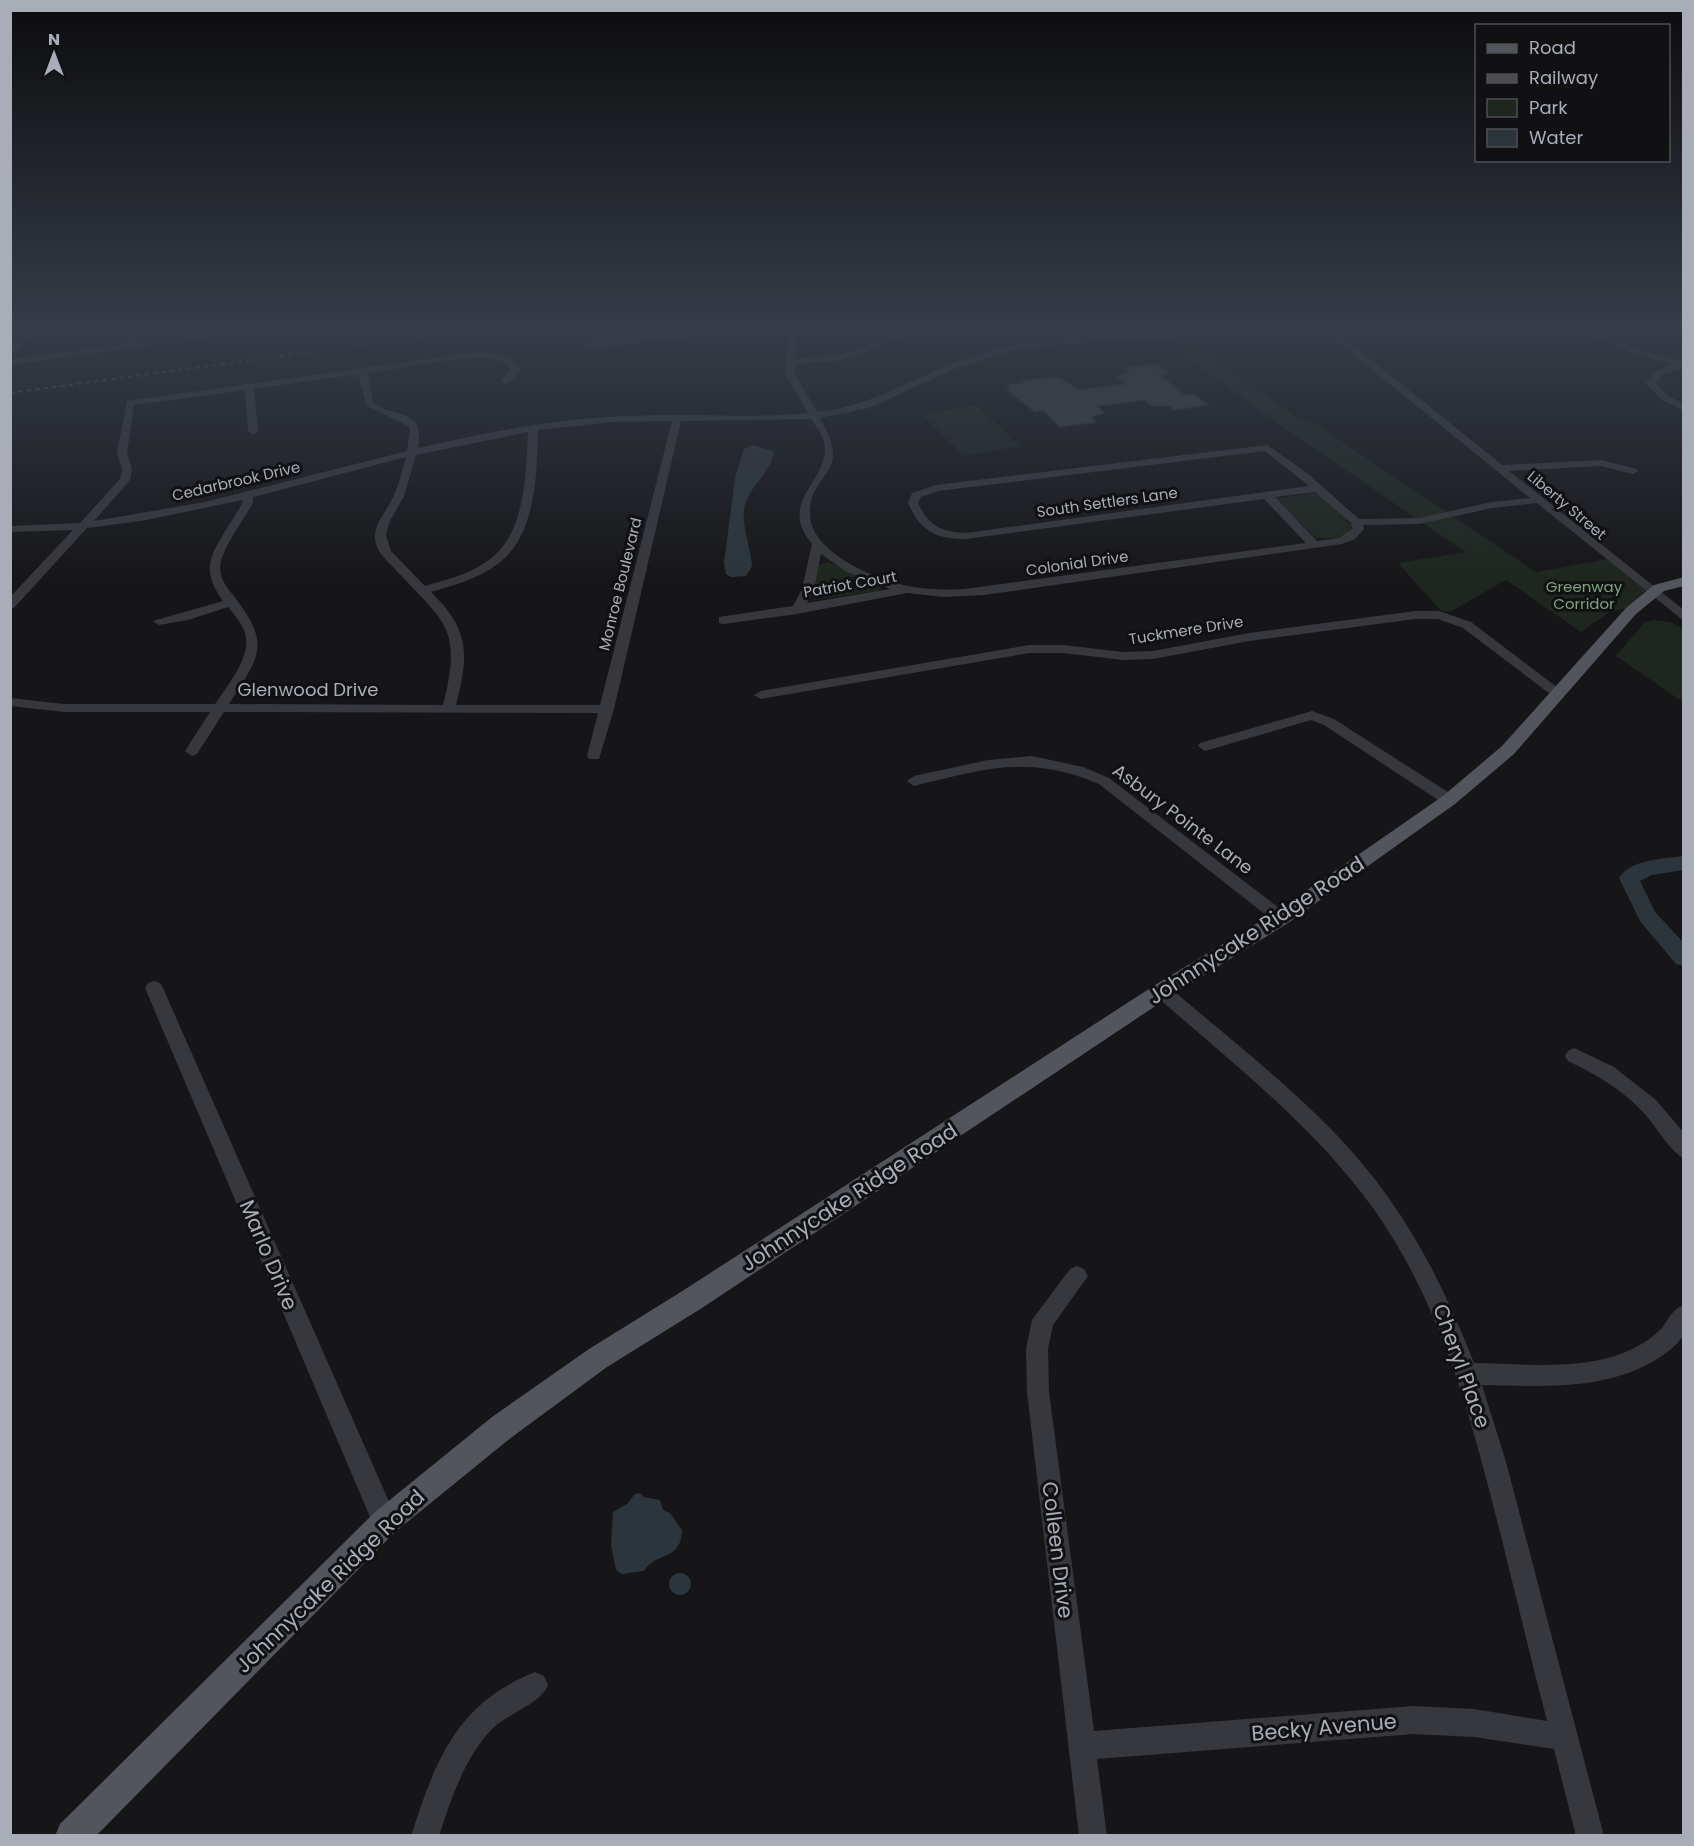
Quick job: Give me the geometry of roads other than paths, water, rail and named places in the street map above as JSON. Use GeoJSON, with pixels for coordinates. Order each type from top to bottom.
{"type":"FeatureCollection","features":[{"type":"Feature","properties":{"kind":"main road","name":"Johnnycake Ridge Road"},"geometry":{"type":"LineString","coordinates":[[72,1836],[385,1522],[502,1427],[598,1358],[693,1299],[1162,991],[1281,918],[1449,800],[1508,750],[1622,620],[1659,588],[1683,581]]}},
{"type":"Feature","properties":{"kind":"street"},"geometry":{"type":"LineString","coordinates":[[10,605],[119,487],[127,474],[122,453],[129,411]]}},
{"type":"Feature","properties":{"kind":"street"},"geometry":{"type":"LineString","coordinates":[[251,411],[253,431]]}},
{"type":"Feature","properties":{"kind":"street"},"geometry":{"type":"LineString","coordinates":[[381,411],[404,418],[413,425],[415,437],[409,455],[409,469],[399,495],[381,528],[381,539],[391,560],[425,590],[458,632],[461,661],[449,707]]}},
{"type":"Feature","properties":{"kind":"street"},"geometry":{"type":"LineString","coordinates":[[813,411],[828,439],[830,451],[828,464],[805,505],[807,527],[817,545]]}},
{"type":"Feature","properties":{"kind":"street","name":"Cedarbrook Drive"},"geometry":{"type":"LineString","coordinates":[[10,529],[84,525],[150,516],[465,440],[533,428],[624,419],[777,418],[834,411]]}},
{"type":"Feature","properties":{"kind":"street","name":"Liberty Street"},"geometry":{"type":"LineString","coordinates":[[1429,411],[1683,617]]}},
{"type":"Feature","properties":{"kind":"street","name":"Monroe Boulevard"},"geometry":{"type":"LineString","coordinates":[[594,756],[677,419]]}},
{"type":"Feature","properties":{"kind":"street"},"geometry":{"type":"LineString","coordinates":[[425,590],[478,571],[502,555],[510,546],[517,531],[529,480],[533,428]]}},
{"type":"Feature","properties":{"kind":"street","name":"South Settlers Lane"},"geometry":{"type":"LineString","coordinates":[[1267,448],[1318,488],[966,536],[935,533],[924,524],[914,506],[916,495],[936,488],[1267,448]]}},
{"type":"Feature","properties":{"kind":"street"},"geometry":{"type":"LineString","coordinates":[[1499,468],[1601,463],[1634,471]]}},
{"type":"Feature","properties":{"kind":"street"},"geometry":{"type":"LineString","coordinates":[[1318,488],[1356,522],[1430,519],[1479,508],[1539,502]]}},
{"type":"Feature","properties":{"kind":"street"},"geometry":{"type":"LineString","coordinates":[[192,751],[244,670],[253,647],[250,628],[218,586],[214,561],[248,503],[248,494]]}},
{"type":"Feature","properties":{"kind":"street"},"geometry":{"type":"LineString","coordinates":[[1266,495],[1314,544]]}},
{"type":"Feature","properties":{"kind":"street","name":"Colonial Drive"},"geometry":{"type":"LineString","coordinates":[[817,545],[829,556],[854,570],[908,590],[995,589],[1314,544],[1351,537],[1358,529],[1356,522]]}},
{"type":"Feature","properties":{"kind":"street","name":"Patriot Court"},"geometry":{"type":"LineString","coordinates":[[797,610],[808,590],[817,545]]}},
{"type":"Feature","properties":{"kind":"street","name":"Patriot Court"},"geometry":{"type":"LineString","coordinates":[[723,620],[797,610],[862,596],[908,590]]}},
{"type":"Feature","properties":{"kind":"street"},"geometry":{"type":"LineString","coordinates":[[159,621],[184,617],[232,602]]}},
{"type":"Feature","properties":{"kind":"street","name":"Tuckmere Drive"},"geometry":{"type":"LineString","coordinates":[[761,695],[1029,649],[1063,649],[1123,656],[1146,656],[1249,637],[1425,614],[1460,621],[1559,694]]}},
{"type":"Feature","properties":{"kind":"street","name":"Glenwood Drive"},"geometry":{"type":"LineString","coordinates":[[10,702],[64,708],[606,709]]}},
{"type":"Feature","properties":{"kind":"street"},"geometry":{"type":"LineString","coordinates":[[1205,746],[1312,715],[1329,722],[1449,800]]}},
{"type":"Feature","properties":{"kind":"street","name":"Asbury Pointe Lane"},"geometry":{"type":"LineString","coordinates":[[914,781],[1024,759],[1073,767],[1104,782],[1281,918]]}},
{"type":"Feature","properties":{"kind":"street","name":"Marlo Drive"},"geometry":{"type":"LineString","coordinates":[[154,988],[385,1522]]}},
{"type":"Feature","properties":{"kind":"street","name":"Cheryl Place"},"geometry":{"type":"LineString","coordinates":[[1162,991],[1300,1112],[1349,1163],[1380,1203],[1424,1272],[1444,1312],[1469,1374],[1484,1421],[1590,1836]]}},
{"type":"Feature","properties":{"kind":"street"},"geometry":{"type":"LineString","coordinates":[[1574,1056],[1604,1068],[1624,1081],[1655,1112],[1683,1150]]}},
{"type":"Feature","properties":{"kind":"street","name":"Colleen Drive"},"geometry":{"type":"LineString","coordinates":[[1077,1276],[1043,1320],[1036,1348],[1038,1392],[1093,1836]]}},
{"type":"Feature","properties":{"kind":"street"},"geometry":{"type":"LineString","coordinates":[[1469,1374],[1572,1374],[1601,1371],[1632,1359],[1664,1341],[1683,1315]]}},
{"type":"Feature","properties":{"kind":"street"},"geometry":{"type":"LineString","coordinates":[[425,1836],[437,1797],[463,1745],[493,1710],[534,1685]]}},
{"type":"Feature","properties":{"kind":"street","name":"Becky Avenue"},"geometry":{"type":"LineString","coordinates":[[1082,1746],[1414,1720],[1474,1723],[1564,1737]]}},
{"type":"Feature","properties":{"kind":"water"},"geometry":{"type":"Polygon","coordinates":[[[752,445],[774,451],[769,466],[745,505],[744,519],[752,566],[746,576],[731,577],[726,574],[724,563],[735,478],[744,449],[752,445]]]}},
{"type":"Feature","properties":{"kind":"water"},"geometry":{"type":"Polygon","coordinates":[[[640,1493],[644,1497],[660,1500],[663,1510],[670,1513],[682,1530],[681,1540],[673,1552],[655,1561],[644,1571],[622,1574],[616,1570],[611,1545],[613,1512],[627,1504],[635,1494],[640,1493]]]}},
{"type":"Feature","properties":{"kind":"water"},"geometry":{"type":"Polygon","coordinates":[[[680,1573],[688,1576],[691,1584],[688,1592],[680,1595],[672,1592],[669,1584],[672,1576],[680,1573]]]}},
{"type":"Feature","properties":{"kind":"waterway"},"geometry":{"type":"LineString","coordinates":[[1684,863],[1648,868],[1629,878],[1647,916],[1684,958]]}},
{"type":"Feature","properties":{"kind":"park label","name":"Greenway Corridor"},"geometry":{"type":"Point","coordinates":[1584,594]}}]}
